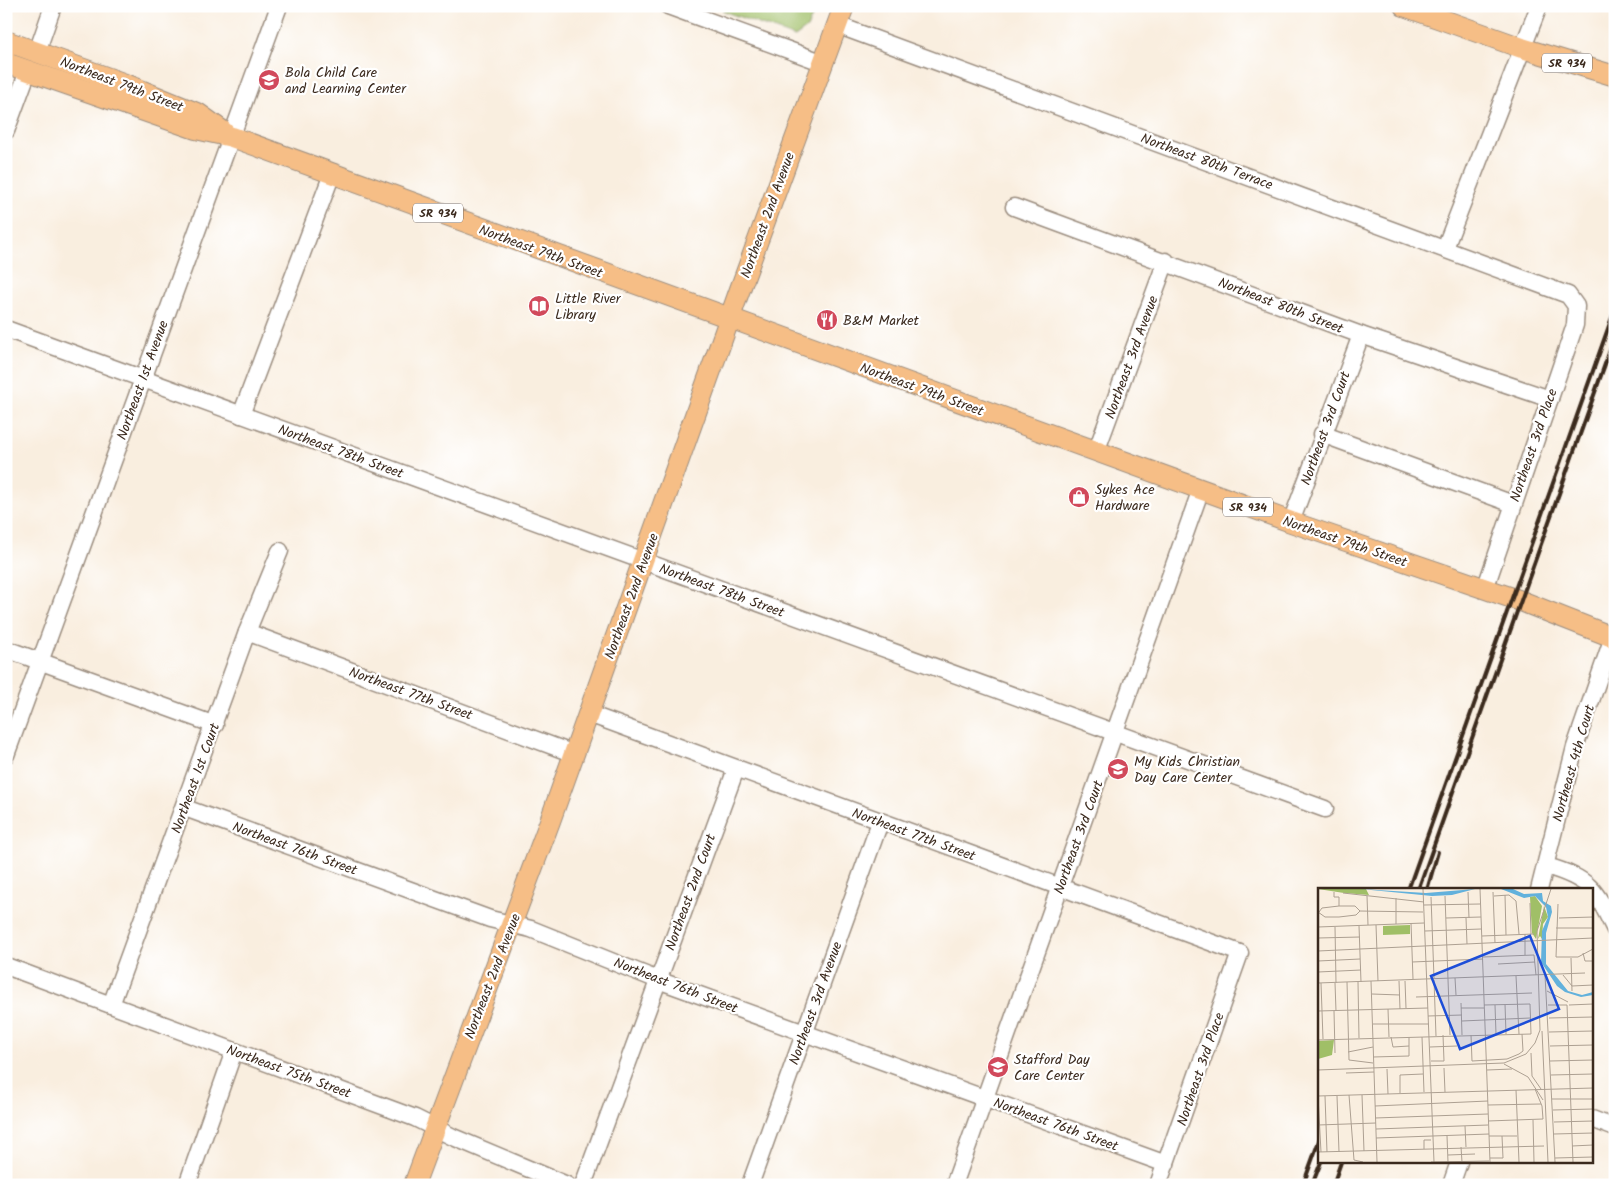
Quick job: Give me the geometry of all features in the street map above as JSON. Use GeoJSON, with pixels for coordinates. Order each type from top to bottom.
{"type":"FeatureCollection","features":[{"type":"Feature","properties":{"kind":"main road","name":"Northeast 2nd Avenue"},"geometry":{"type":"LineString","coordinates":[[414,1185],[589,714],[729,319],[844,6]]}},
{"type":"Feature","properties":{"kind":"main road","name":"SR 934"},"geometry":{"type":"LineString","coordinates":[[1404,6],[1522,48],[1615,76]]}},
{"type":"Feature","properties":{"kind":"main road","name":"Northeast 79th Street"},"geometry":{"type":"LineString","coordinates":[[6,41],[128,85],[199,114],[232,137]]}},
{"type":"Feature","properties":{"kind":"main road","name":"Northeast 79th Street"},"geometry":{"type":"LineString","coordinates":[[6,63],[186,126],[232,137],[1201,490],[1484,589],[1614,638]]}},
{"type":"Feature","properties":{"kind":"street"},"geometry":{"type":"LineString","coordinates":[[37,52],[53,6]]}},
{"type":"Feature","properties":{"kind":"street","name":"Northeast 1st Avenue"},"geometry":{"type":"LineString","coordinates":[[6,755],[279,6]]}},
{"type":"Feature","properties":{"kind":"street"},"geometry":{"type":"LineString","coordinates":[[668,6],[824,63]]}},
{"type":"Feature","properties":{"kind":"street"},"geometry":{"type":"LineString","coordinates":[[1445,248],[1539,6]]}},
{"type":"Feature","properties":{"kind":"street","name":"Northeast 80th Terrace"},"geometry":{"type":"LineString","coordinates":[[837,25],[1563,292],[1574,301]]}},
{"type":"Feature","properties":{"kind":"street"},"geometry":{"type":"LineString","coordinates":[[6,131],[28,72]]}},
{"type":"Feature","properties":{"kind":"street"},"geometry":{"type":"LineString","coordinates":[[241,415],[332,174]]}},
{"type":"Feature","properties":{"kind":"street","name":"Northeast 80th Street"},"geometry":{"type":"LineString","coordinates":[[1014,208],[1166,262],[1361,335],[1550,398]]}},
{"type":"Feature","properties":{"kind":"street","name":"Northeast 3rd Avenue"},"geometry":{"type":"LineString","coordinates":[[1096,452],[1166,262]]}},
{"type":"Feature","properties":{"kind":"street","name":"Northeast 3rd Place"},"geometry":{"type":"LineString","coordinates":[[1484,589],[1575,325],[1577,311],[1574,301]]}},
{"type":"Feature","properties":{"kind":"street","name":"Northeast 78th Street"},"geometry":{"type":"LineString","coordinates":[[6,329],[1325,809]]}},
{"type":"Feature","properties":{"kind":"street","name":"Northeast 3rd Court"},"geometry":{"type":"LineString","coordinates":[[1291,522],[1322,434],[1361,335]]}},
{"type":"Feature","properties":{"kind":"street"},"geometry":{"type":"LineString","coordinates":[[1322,434],[1513,504]]}},
{"type":"Feature","properties":{"kind":"street","name":"Northeast 3rd Court"},"geometry":{"type":"LineString","coordinates":[[954,1185],[1201,490]]}},
{"type":"Feature","properties":{"kind":"street","name":"Northeast 1st Court"},"geometry":{"type":"LineString","coordinates":[[111,1005],[247,632],[280,551]]}},
{"type":"Feature","properties":{"kind":"street","name":"Northeast 77th Street"},"geometry":{"type":"LineString","coordinates":[[247,632],[574,754]]}},
{"type":"Feature","properties":{"kind":"street","name":"Northeast 4th Court"},"geometry":{"type":"LineString","coordinates":[[1540,888],[1575,747],[1614,638]]}},
{"type":"Feature","properties":{"kind":"street"},"geometry":{"type":"LineString","coordinates":[[6,649],[214,725]]}},
{"type":"Feature","properties":{"kind":"street","name":"Northeast 77th Street"},"geometry":{"type":"LineString","coordinates":[[589,714],[1240,953]]}},
{"type":"Feature","properties":{"kind":"street","name":"Northeast 2nd Court"},"geometry":{"type":"LineString","coordinates":[[583,1185],[736,769]]}},
{"type":"Feature","properties":{"kind":"street","name":"Northeast 76th Street"},"geometry":{"type":"LineString","coordinates":[[184,808],[481,915],[531,929],[658,980],[1166,1164]]}},
{"type":"Feature","properties":{"kind":"street","name":"Northeast 3rd Avenue"},"geometry":{"type":"LineString","coordinates":[[750,1185],[880,822]]}},
{"type":"Feature","properties":{"kind":"street"},"geometry":{"type":"LineString","coordinates":[[1546,866],[1588,883],[1592,888]]}},
{"type":"Feature","properties":{"kind":"street"},"geometry":{"type":"LineString","coordinates":[[1594,890],[1615,930]]}},
{"type":"Feature","properties":{"kind":"street","name":"Northeast 3rd Place"},"geometry":{"type":"LineString","coordinates":[[1158,1185],[1240,953]]}},
{"type":"Feature","properties":{"kind":"street","name":"Northeast 75th Street"},"geometry":{"type":"LineString","coordinates":[[6,966],[415,1118],[567,1185]]}},
{"type":"Feature","properties":{"kind":"street"},"geometry":{"type":"LineString","coordinates":[[187,1185],[234,1051]]}},
{"type":"Feature","properties":{"kind":"street"},"geometry":{"type":"LineString","coordinates":[[1594,1120],[1615,1128]]}},
{"type":"Feature","properties":{"kind":"street"},"geometry":{"type":"LineString","coordinates":[[1451,1185],[1459,1164]]}},
{"type":"Feature","properties":{"kind":"green space"},"geometry":{"type":"Polygon","coordinates":[[[725,6],[805,6],[815,10],[807,28],[795,37],[723,11],[725,6]]]}},
{"type":"Feature","properties":{"kind":"railway"},"geometry":{"type":"LineString","coordinates":[[1409,888],[1615,309]]}},
{"type":"Feature","properties":{"kind":"railway"},"geometry":{"type":"LineString","coordinates":[[1419,888],[1615,336]]}},
{"type":"Feature","properties":{"kind":"railway"},"geometry":{"type":"LineString","coordinates":[[1428,888],[1438,852]]}},
{"type":"Feature","properties":{"kind":"railway"},"geometry":{"type":"LineString","coordinates":[[1303,1185],[1318,1144]]}},
{"type":"Feature","properties":{"kind":"railway"},"geometry":{"type":"LineString","coordinates":[[1312,1185],[1320,1164]]}},
{"type":"Feature","properties":{"kind":"railway"},"geometry":{"type":"LineString","coordinates":[[1333,1185],[1340,1164]]}},
{"type":"Feature","properties":{"kind":"place","name":"Bola Child Care and Learning Center"},"geometry":{"type":"Point","coordinates":[269,80]}},
{"type":"Feature","properties":{"kind":"place","name":"Little River Library"},"geometry":{"type":"Point","coordinates":[539,306]}},
{"type":"Feature","properties":{"kind":"place","name":"B&M Market"},"geometry":{"type":"Point","coordinates":[827,320]}},
{"type":"Feature","properties":{"kind":"place","name":"Sykes Ace Hardware"},"geometry":{"type":"Point","coordinates":[1079,497]}},
{"type":"Feature","properties":{"kind":"place","name":"My Kids Christian Day Care Center"},"geometry":{"type":"Point","coordinates":[1118,769]}},
{"type":"Feature","properties":{"kind":"place","name":"Stafford Day Care Center"},"geometry":{"type":"Point","coordinates":[998,1067]}}]}
